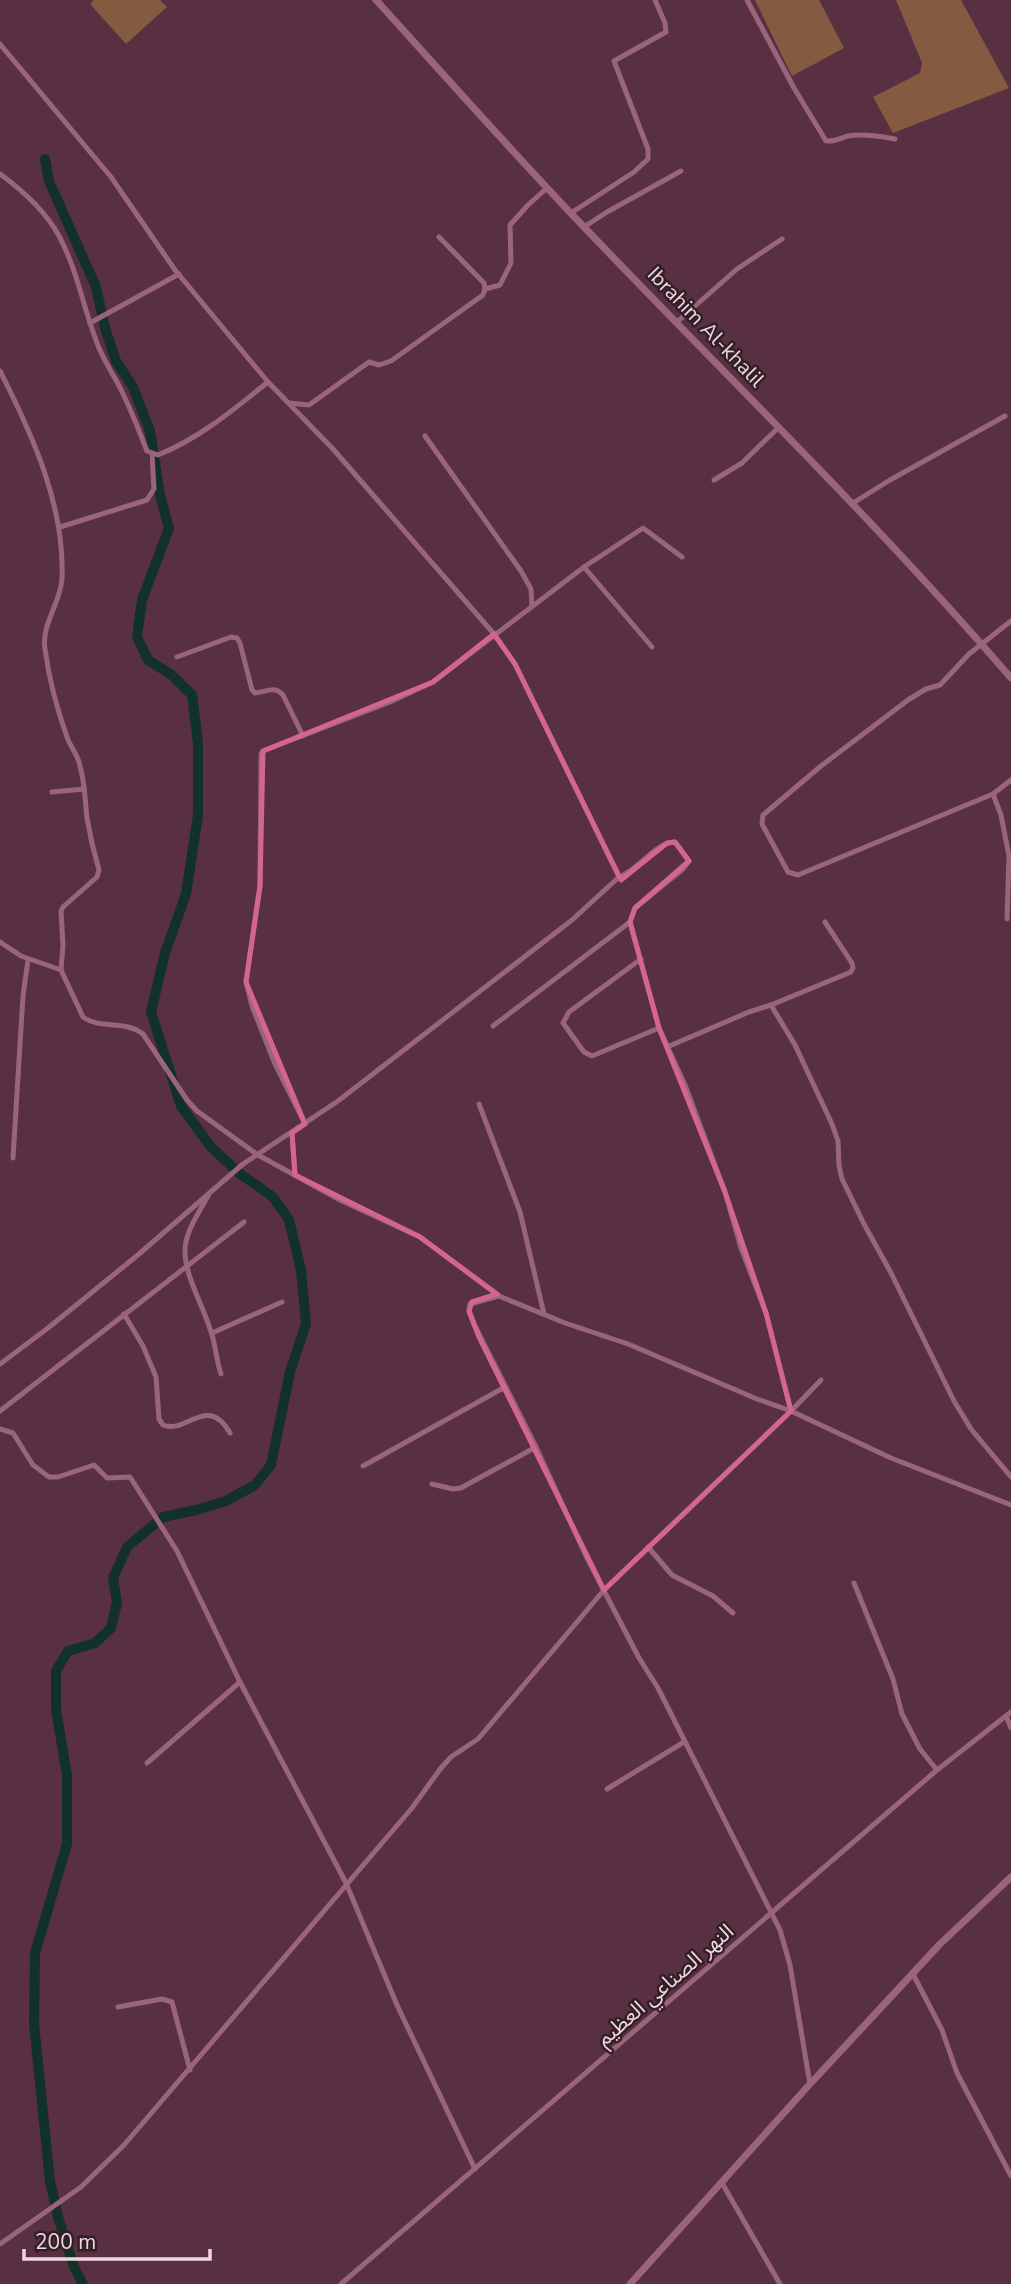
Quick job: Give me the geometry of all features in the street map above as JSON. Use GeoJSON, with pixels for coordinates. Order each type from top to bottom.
{"type":"FeatureCollection","features":[{"type":"Feature","properties":{"kind":"street","name":"Ibrahim Al-khalil"},"geometry":{"type":"LineString","coordinates":[[376,0],[570,213],[853,503],[1011,678]]}},
{"type":"Feature","properties":{"kind":"street"},"geometry":{"type":"LineString","coordinates":[[570,213],[634,172],[648,159],[648,149],[614,63],[615,59],[666,32],[655,0]]}},
{"type":"Feature","properties":{"kind":"street"},"geometry":{"type":"LineString","coordinates":[[747,0],[826,141],[857,135],[895,139]]}},
{"type":"Feature","properties":{"kind":"street"},"geometry":{"type":"LineString","coordinates":[[0,44],[111,177],[179,274],[268,382],[333,449],[494,634],[515,664],[619,877]]}},
{"type":"Feature","properties":{"kind":"street"},"geometry":{"type":"LineString","coordinates":[[584,227],[681,171]]}},
{"type":"Feature","properties":{"kind":"street"},"geometry":{"type":"LineString","coordinates":[[0,174],[16,185],[51,223],[59,236],[101,352],[132,413],[147,451],[158,455],[192,440],[268,382]]}},
{"type":"Feature","properties":{"kind":"street"},"geometry":{"type":"LineString","coordinates":[[485,289],[500,285],[511,263],[510,225],[547,188]]}},
{"type":"Feature","properties":{"kind":"street"},"geometry":{"type":"LineString","coordinates":[[288,403],[309,405],[369,362],[379,365],[391,361],[483,295],[484,283],[439,237]]}},
{"type":"Feature","properties":{"kind":"street"},"geometry":{"type":"LineString","coordinates":[[677,322],[737,269],[782,239]]}},
{"type":"Feature","properties":{"kind":"street"},"geometry":{"type":"LineString","coordinates":[[90,323],[179,274]]}},
{"type":"Feature","properties":{"kind":"street"},"geometry":{"type":"LineString","coordinates":[[0,371],[21,412],[60,527],[63,551],[61,590],[44,636],[44,648],[67,737],[78,755],[92,846],[99,870],[97,877],[61,911],[61,970],[83,1017],[89,1021],[129,1025],[136,1029],[143,1034],[197,1111],[258,1155],[347,1204],[420,1237],[499,1296],[628,1344],[757,1399],[791,1410],[891,1458],[1011,1505]]}},
{"type":"Feature","properties":{"kind":"street"},"geometry":{"type":"LineString","coordinates":[[853,503],[1005,416]]}},
{"type":"Feature","properties":{"kind":"street"},"geometry":{"type":"LineString","coordinates":[[714,480],[742,463],[779,427]]}},
{"type":"Feature","properties":{"kind":"street"},"geometry":{"type":"LineString","coordinates":[[425,436],[521,570],[531,589],[532,607]]}},
{"type":"Feature","properties":{"kind":"street"},"geometry":{"type":"LineString","coordinates":[[60,527],[147,500],[153,489],[152,454]]}},
{"type":"Feature","properties":{"kind":"street"},"geometry":{"type":"LineString","coordinates":[[304,1125],[275,1065],[252,1006],[246,982],[260,886],[261,754],[433,682],[584,567],[643,528],[682,557]]}},
{"type":"Feature","properties":{"kind":"street"},"geometry":{"type":"LineString","coordinates":[[584,567],[652,647]]}},
{"type":"Feature","properties":{"kind":"street"},"geometry":{"type":"LineString","coordinates":[[1011,621],[981,643],[940,685],[926,689],[908,700],[821,766],[761,819],[788,872],[798,875],[993,794],[1011,780]]}},
{"type":"Feature","properties":{"kind":"street"},"geometry":{"type":"LineString","coordinates":[[177,657],[231,637],[237,638],[252,690],[255,693],[273,688],[278,690],[303,736]]}},
{"type":"Feature","properties":{"kind":"street"},"geometry":{"type":"LineString","coordinates":[[52,792],[83,789]]}},
{"type":"Feature","properties":{"kind":"street"},"geometry":{"type":"LineString","coordinates":[[993,794],[1001,815],[1009,856],[1007,919]]}},
{"type":"Feature","properties":{"kind":"street"},"geometry":{"type":"LineString","coordinates":[[0,1364],[139,1254],[210,1192],[258,1155],[338,1101],[572,920],[619,877],[632,871],[667,843],[675,842],[689,861],[683,869],[635,908],[630,922],[493,1026]]}},
{"type":"Feature","properties":{"kind":"street"},"geometry":{"type":"LineString","coordinates":[[630,922],[659,1028],[685,1085],[766,1313],[791,1410]]}},
{"type":"Feature","properties":{"kind":"street"},"geometry":{"type":"LineString","coordinates":[[667,1047],[850,972],[852,963],[825,922]]}},
{"type":"Feature","properties":{"kind":"street"},"geometry":{"type":"LineString","coordinates":[[0,942],[28,960],[61,970]]}},
{"type":"Feature","properties":{"kind":"street"},"geometry":{"type":"LineString","coordinates":[[641,959],[569,1012],[564,1023],[583,1052],[592,1056],[659,1028]]}},
{"type":"Feature","properties":{"kind":"street"},"geometry":{"type":"LineString","coordinates":[[13,1158],[23,996],[28,960]]}},
{"type":"Feature","properties":{"kind":"street"},"geometry":{"type":"LineString","coordinates":[[771,1005],[795,1045],[832,1124],[838,1141],[842,1179],[864,1226],[891,1271],[954,1401],[971,1429],[1011,1478]]}},
{"type":"Feature","properties":{"kind":"street"},"geometry":{"type":"LineString","coordinates":[[479,1104],[520,1212],[544,1314]]}},
{"type":"Feature","properties":{"kind":"street"},"geometry":{"type":"LineString","coordinates":[[292,1133],[295,1175]]}},
{"type":"Feature","properties":{"kind":"street"},"geometry":{"type":"LineString","coordinates":[[210,1192],[187,1237],[185,1249],[187,1266],[212,1333],[221,1374]]}},
{"type":"Feature","properties":{"kind":"street"},"geometry":{"type":"LineString","coordinates":[[0,1411],[244,1222]]}},
{"type":"Feature","properties":{"kind":"street"},"geometry":{"type":"LineString","coordinates":[[499,1296],[472,1302],[469,1311],[479,1337],[536,1447],[587,1558],[639,1658],[659,1688],[772,1913],[788,1955],[810,2084]]}},
{"type":"Feature","properties":{"kind":"street"},"geometry":{"type":"LineString","coordinates":[[212,1333],[282,1301]]}},
{"type":"Feature","properties":{"kind":"street"},"geometry":{"type":"LineString","coordinates":[[124,1314],[143,1346],[156,1377],[159,1419],[163,1425],[174,1427],[193,1418],[211,1416],[220,1420],[230,1433]]}},
{"type":"Feature","properties":{"kind":"street"},"geometry":{"type":"LineString","coordinates":[[0,2245],[92,2178],[132,2137],[412,1808],[451,1757],[478,1739],[604,1590],[821,1380]]}},
{"type":"Feature","properties":{"kind":"street"},"geometry":{"type":"LineString","coordinates":[[363,1466],[505,1387]]}},
{"type":"Feature","properties":{"kind":"street"},"geometry":{"type":"LineString","coordinates":[[0,1429],[13,1433],[33,1465],[49,1477],[58,1477],[94,1465],[107,1478],[127,1476],[132,1479],[177,1551],[240,1682],[346,1883],[397,2005],[475,2169]]}},
{"type":"Feature","properties":{"kind":"street"},"geometry":{"type":"LineString","coordinates":[[432,1484],[461,1488],[536,1447]]}},
{"type":"Feature","properties":{"kind":"street"},"geometry":{"type":"LineString","coordinates":[[648,1547],[672,1575],[713,1596],[733,1613]]}},
{"type":"Feature","properties":{"kind":"street"},"geometry":{"type":"LineString","coordinates":[[854,1583],[893,1679],[902,1714],[920,1749],[937,1770]]}},
{"type":"Feature","properties":{"kind":"street"},"geometry":{"type":"LineString","coordinates":[[147,1763],[240,1682]]}},
{"type":"Feature","properties":{"kind":"street"},"geometry":{"type":"LineString","coordinates":[[1009,1714],[1011,1728]]}},
{"type":"Feature","properties":{"kind":"street","name":"النهر الصناعي العظيم"},"geometry":{"type":"LineString","coordinates":[[341,2284],[937,1770],[1009,1714]]}},
{"type":"Feature","properties":{"kind":"street"},"geometry":{"type":"LineString","coordinates":[[607,1789],[684,1742]]}},
{"type":"Feature","properties":{"kind":"street"},"geometry":{"type":"LineString","coordinates":[[630,2284],[810,2084],[971,1913],[1011,1877]]}},
{"type":"Feature","properties":{"kind":"street"},"geometry":{"type":"LineString","coordinates":[[913,1974],[942,2030],[957,2073],[1011,2176]]}},
{"type":"Feature","properties":{"kind":"street"},"geometry":{"type":"LineString","coordinates":[[118,2007],[162,1999],[172,2002],[190,2070]]}},
{"type":"Feature","properties":{"kind":"street"},"geometry":{"type":"LineString","coordinates":[[722,2183],[780,2284]]}},
{"type":"Feature","properties":{"kind":"highlighted area"},"geometry":{"type":"Polygon","coordinates":[[[494,634],[515,664],[621,880],[667,843],[675,842],[689,861],[635,908],[630,922],[659,1028],[725,1192],[766,1313],[791,1411],[604,1590],[479,1337],[469,1311],[472,1302],[497,1294],[420,1237],[295,1175],[292,1133],[305,1124],[246,982],[260,886],[263,751],[433,682],[494,634]]]}},
{"type":"Feature","properties":{"kind":"shaded area"},"geometry":{"type":"Polygon","coordinates":[[[94,0],[160,0],[167,7],[126,44],[90,4],[94,0]]]}},
{"type":"Feature","properties":{"kind":"shaded area"},"geometry":{"type":"Polygon","coordinates":[[[755,0],[819,0],[844,48],[792,76],[755,0]]]}},
{"type":"Feature","properties":{"kind":"shaded area"},"geometry":{"type":"Polygon","coordinates":[[[896,0],[961,0],[1009,88],[893,133],[873,97],[920,73],[922,63],[896,0]]]}},
{"type":"Feature","properties":{"kind":"waterway"},"geometry":{"type":"LineString","coordinates":[[45,159],[49,181],[96,287],[116,361],[133,387],[150,431],[160,495],[169,528],[142,600],[137,637],[148,660],[172,675],[192,695],[198,743],[198,815],[186,894],[165,953],[151,1012],[181,1106],[211,1147],[239,1173],[273,1197],[289,1220],[301,1270],[306,1324],[290,1372],[271,1465],[255,1485],[226,1501],[163,1517],[127,1547],[113,1578],[117,1603],[111,1628],[95,1643],[68,1651],[56,1671],[56,1710],[67,1775],[67,1844],[35,1953],[34,2024],[50,2181],[74,2267],[83,2284]]}}]}
